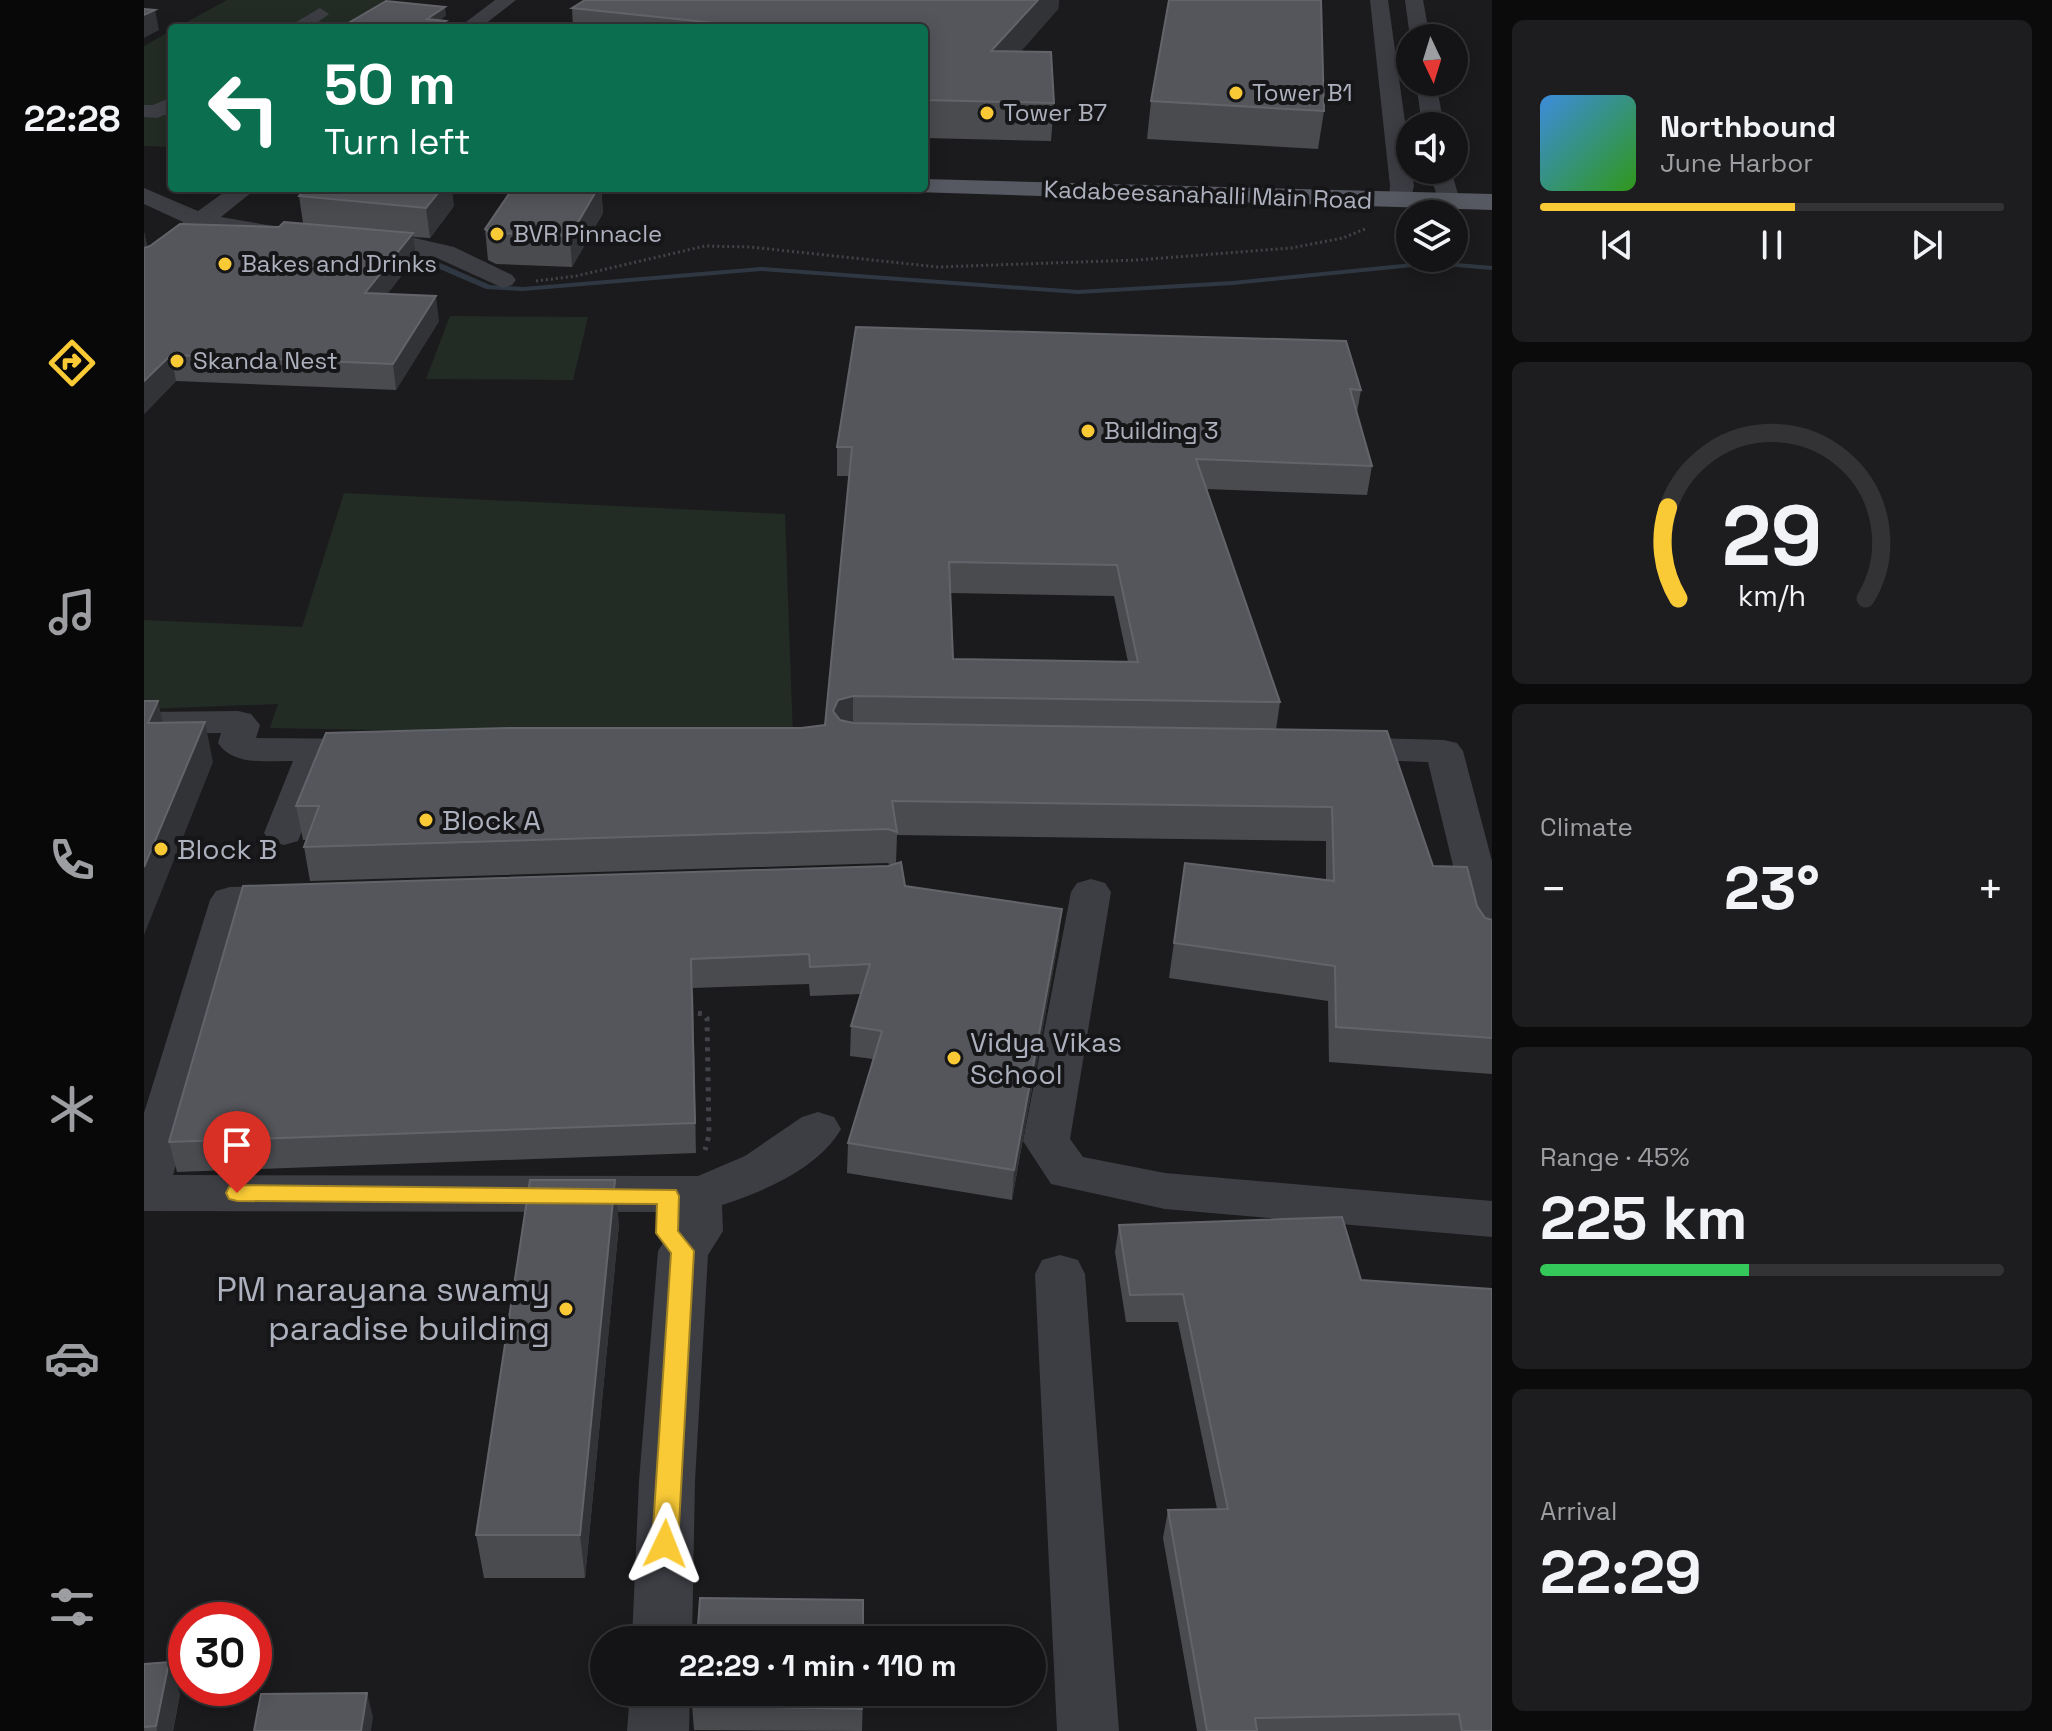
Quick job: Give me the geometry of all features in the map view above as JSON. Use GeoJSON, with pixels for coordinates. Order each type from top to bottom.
{"type":"FeatureCollection","features":[{"type":"Feature","properties":{"kind":"main road","name":"Kadabeesanahalli Main Road"},"geometry":{"type":"LineString","coordinates":[[928,175],[1402,193]]}},
{"type":"Feature","properties":{"kind":"main road","name":"Kadabeesanahalli Main Road"},"geometry":{"type":"LineString","coordinates":[[928,187],[1402,193],[1492,189]]}},
{"type":"Feature","properties":{"kind":"main road","name":"Kadabeesanahalli Main Road"},"geometry":{"type":"LineString","coordinates":[[1441,190],[1492,202]]}},
{"type":"Feature","properties":{"kind":"street"},"geometry":{"type":"LineString","coordinates":[[474,24],[507,0]]}},
{"type":"Feature","properties":{"kind":"street"},"geometry":{"type":"LineString","coordinates":[[1402,193],[1380,8],[1415,9]]}},
{"type":"Feature","properties":{"kind":"street"},"geometry":{"type":"LineString","coordinates":[[303,24],[320,14]]}},
{"type":"Feature","properties":{"kind":"street"},"geometry":{"type":"LineString","coordinates":[[144,111],[157,112],[168,105]]}},
{"type":"Feature","properties":{"kind":"street"},"geometry":{"type":"LineString","coordinates":[[144,263],[240,192]]}},
{"type":"Feature","properties":{"kind":"street"},"geometry":{"type":"LineString","coordinates":[[144,195],[200,221],[315,237]]}},
{"type":"Feature","properties":{"kind":"street"},"geometry":{"type":"LineString","coordinates":[[342,239],[429,248],[503,280]]}},
{"type":"Feature","properties":{"kind":"street"},"geometry":{"type":"LineString","coordinates":[[144,723],[238,722],[242,725],[236,743],[238,747],[315,752],[406,750]]}},
{"type":"Feature","properties":{"kind":"street"},"geometry":{"type":"LineString","coordinates":[[1304,748],[1444,751],[1492,940]]}},
{"type":"Feature","properties":{"kind":"street"},"geometry":{"type":"LineString","coordinates":[[284,833],[315,752]]}},
{"type":"Feature","properties":{"kind":"street"},"geometry":{"type":"LineString","coordinates":[[1091,892],[1046,1141],[1068,1172],[1165,1191],[1492,1219]]}},
{"type":"Feature","properties":{"kind":"street"},"geometry":{"type":"LineString","coordinates":[[324,897],[230,900],[144,1192],[683,1195],[728,1186],[764,1168],[818,1129]]}},
{"type":"Feature","properties":{"kind":"street"},"geometry":{"type":"LineString","coordinates":[[662,1626],[667,1481],[683,1251],[667,1233],[683,1195]]}},
{"type":"Feature","properties":{"kind":"street"},"geometry":{"type":"LineString","coordinates":[[1060,1274],[1088,1731]]}},
{"type":"Feature","properties":{"kind":"street"},"geometry":{"type":"LineString","coordinates":[[658,1731],[659,1706]]}},
{"type":"Feature","properties":{"kind":"path"},"geometry":{"type":"LineString","coordinates":[[503,280],[576,276],[705,246],[750,247],[938,267],[1137,260],[1291,248],[1343,238],[1441,190]]}},
{"type":"Feature","properties":{"kind":"path"},"geometry":{"type":"LineString","coordinates":[[677,1012],[703,1014],[707,1018],[709,1135],[698,1169],[683,1195]]}},
{"type":"Feature","properties":{"kind":"shaded area"},"geometry":{"type":"Polygon","coordinates":[[[227,0],[385,0],[347,24],[183,24],[227,0]]]}},
{"type":"Feature","properties":{"kind":"shaded area"},"geometry":{"type":"Polygon","coordinates":[[[168,32],[168,147],[144,146],[144,46],[168,32]]]}},
{"type":"Feature","properties":{"kind":"shaded area"},"geometry":{"type":"Polygon","coordinates":[[[450,316],[588,317],[573,380],[426,379],[450,316]]]}},
{"type":"Feature","properties":{"kind":"shaded area"},"geometry":{"type":"Polygon","coordinates":[[[344,493],[785,514],[793,738],[270,728],[278,704],[144,709],[144,620],[302,627],[344,493]]]}},
{"type":"Feature","properties":{"kind":"building"},"geometry":{"type":"Polygon","coordinates":[[[585,0],[1038,0],[991,51],[1051,52],[1054,103],[928,100],[928,24],[715,24],[572,8],[585,0]]]}},
{"type":"Feature","properties":{"kind":"building","name":"Tower B1"},"geometry":{"type":"Polygon","coordinates":[[[1169,0],[1321,0],[1324,111],[1151,101],[1169,0]]]}},
{"type":"Feature","properties":{"kind":"building"},"geometry":{"type":"Polygon","coordinates":[[[386,1],[445,7],[427,19],[446,21],[441,24],[347,24],[386,1]]]}},
{"type":"Feature","properties":{"kind":"building"},"geometry":{"type":"Polygon","coordinates":[[[302,192],[439,192],[426,208],[299,196],[302,192]]]}},
{"type":"Feature","properties":{"kind":"building"},"geometry":{"type":"Polygon","coordinates":[[[510,192],[596,192],[570,236],[493,233],[485,229],[510,192]]]}},
{"type":"Feature","properties":{"kind":"building"},"geometry":{"type":"Polygon","coordinates":[[[284,222],[413,233],[365,293],[436,296],[393,364],[171,355],[144,381],[144,248],[180,224],[279,227],[284,222]]]}},
{"type":"Feature","properties":{"kind":"building"},"geometry":{"type":"Polygon","coordinates":[[[856,327],[1346,341],[1361,390],[1350,389],[1372,466],[1196,459],[1280,702],[853,696],[838,700],[833,711],[840,720],[853,723],[1387,731],[1433,866],[1467,867],[1477,906],[1485,918],[1492,920],[1492,1038],[1336,1027],[1335,966],[1174,943],[1185,863],[1334,881],[1332,807],[892,801],[897,832],[888,829],[304,847],[319,806],[296,806],[326,733],[508,728],[801,728],[825,725],[852,447],[837,447],[856,327]],[[949,562],[953,659],[1138,662],[1117,565],[949,562]]]}},
{"type":"Feature","properties":{"kind":"building"},"geometry":{"type":"Polygon","coordinates":[[[144,701],[158,701],[148,723],[205,722],[144,867],[144,701]]]}},
{"type":"Feature","properties":{"kind":"building"},"geometry":{"type":"Polygon","coordinates":[[[901,862],[905,886],[1062,909],[1014,1170],[848,1143],[882,1031],[851,1026],[870,964],[810,967],[809,954],[691,959],[695,1123],[169,1142],[243,886],[888,866],[901,862]]]}},
{"type":"Feature","properties":{"kind":"building"},"geometry":{"type":"Polygon","coordinates":[[[530,1180],[615,1180],[580,1535],[476,1535],[530,1180]]]}},
{"type":"Feature","properties":{"kind":"building"},"geometry":{"type":"Polygon","coordinates":[[[1342,1217],[1361,1280],[1492,1289],[1492,1731],[1462,1731],[1459,1714],[1255,1718],[1257,1731],[1207,1731],[1168,1510],[1228,1509],[1183,1294],[1130,1295],[1119,1225],[1342,1217]]]}},
{"type":"Feature","properties":{"kind":"building"},"geometry":{"type":"Polygon","coordinates":[[[700,1598],[863,1600],[863,1626],[698,1626],[700,1598]]]}},
{"type":"Feature","properties":{"kind":"building"},"geometry":{"type":"Polygon","coordinates":[[[168,1662],[156,1726],[144,1727],[144,1664],[168,1662]]]}},
{"type":"Feature","properties":{"kind":"building"},"geometry":{"type":"Polygon","coordinates":[[[367,1693],[361,1731],[254,1731],[259,1706],[272,1706],[272,1694],[367,1693]]]}},
{"type":"Feature","properties":{"kind":"building"},"geometry":{"type":"Polygon","coordinates":[[[734,1706],[862,1706],[862,1709],[734,1706]]]}},
{"type":"Feature","properties":{"kind":"waterway"},"geometry":{"type":"LineString","coordinates":[[410,253],[489,287],[523,289],[761,269],[1078,292],[1233,283],[1433,263],[1492,268]]}},
{"type":"Feature","properties":{"kind":"place","name":"Tower B1"},"geometry":{"type":"Point","coordinates":[1236,93]}},
{"type":"Feature","properties":{"kind":"place","name":"Tower B7"},"geometry":{"type":"Point","coordinates":[987,113]}},
{"type":"Feature","properties":{"kind":"place","name":"BVR Pinnacle"},"geometry":{"type":"Point","coordinates":[497,234]}},
{"type":"Feature","properties":{"kind":"place","name":"Bakes and Drinks"},"geometry":{"type":"Point","coordinates":[225,264]}},
{"type":"Feature","properties":{"kind":"place","name":"Skanda Nest"},"geometry":{"type":"Point","coordinates":[177,361]}},
{"type":"Feature","properties":{"kind":"place","name":"Building 3"},"geometry":{"type":"Point","coordinates":[1088,431]}},
{"type":"Feature","properties":{"kind":"place","name":"Block A"},"geometry":{"type":"Point","coordinates":[426,820]}},
{"type":"Feature","properties":{"kind":"place","name":"Block B"},"geometry":{"type":"Point","coordinates":[161,849]}},
{"type":"Feature","properties":{"kind":"place","name":"Vidya Vikas School"},"geometry":{"type":"Point","coordinates":[954,1058]}},
{"type":"Feature","properties":{"kind":"place","name":"PM narayana swamy paradise building"},"geometry":{"type":"Point","coordinates":[566,1309]}},
{"type":"Feature","properties":{"kind":"route"},"geometry":{"type":"LineString","coordinates":[[237,1193],[668,1196],[667,1233],[683,1251],[665,1544]]}}]}
